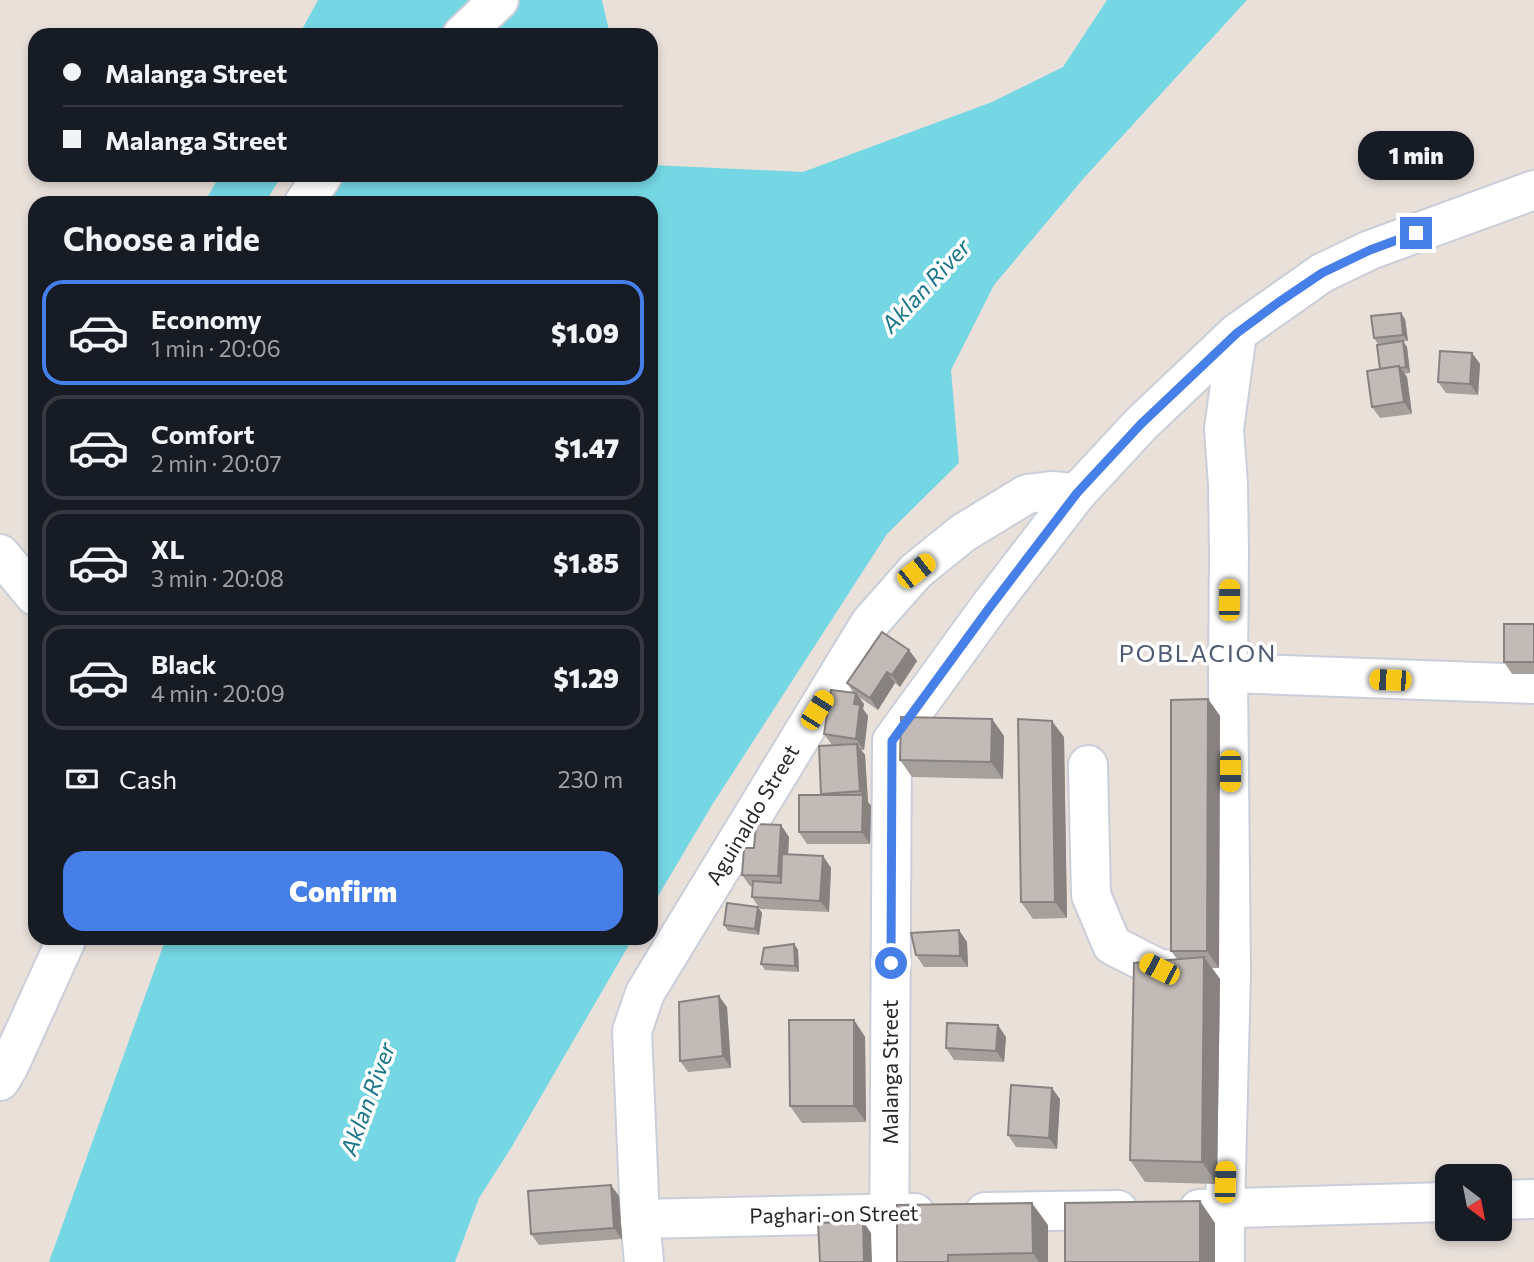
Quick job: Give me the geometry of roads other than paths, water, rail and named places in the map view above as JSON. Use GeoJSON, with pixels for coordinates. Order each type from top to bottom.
{"type":"FeatureCollection","features":[{"type":"Feature","properties":{"kind":"street"},"geometry":{"type":"LineString","coordinates":[[470,28],[499,0]]}},
{"type":"Feature","properties":{"kind":"street","name":"Malanga Street"},"geometry":{"type":"LineString","coordinates":[[889,1262],[892,741],[1077,493],[1141,424],[1237,333],[1334,267],[1370,250],[1534,190]]}},
{"type":"Feature","properties":{"kind":"street"},"geometry":{"type":"LineString","coordinates":[[1225,1262],[1231,974],[1229,538],[1224,429],[1237,333]]}},
{"type":"Feature","properties":{"kind":"street","name":"Aguinaldo Street"},"geometry":{"type":"LineString","coordinates":[[644,1262],[632,1031],[645,993],[870,623],[916,571],[963,533],[1027,494],[1051,491],[1077,493]]}},
{"type":"Feature","properties":{"kind":"street"},"geometry":{"type":"LineString","coordinates":[[0,554],[28,588]]}},
{"type":"Feature","properties":{"kind":"street"},"geometry":{"type":"LineString","coordinates":[[1228,673],[1534,684]]}},
{"type":"Feature","properties":{"kind":"street"},"geometry":{"type":"LineString","coordinates":[[1088,765],[1091,895],[1112,945],[1159,969],[1231,974]]}},
{"type":"Feature","properties":{"kind":"street"},"geometry":{"type":"LineString","coordinates":[[0,1081],[64,945]]}},
{"type":"Feature","properties":{"kind":"street"},"geometry":{"type":"LineString","coordinates":[[1512,1200],[1534,1199]]}},
{"type":"Feature","properties":{"kind":"street","name":"Paghari-on Street"},"geometry":{"type":"LineString","coordinates":[[640,1219],[1225,1209],[1435,1202]]}},
{"type":"Feature","properties":{"kind":"street"},"geometry":{"type":"LineString","coordinates":[[1065,1211],[1066,1249]]}},
{"type":"Feature","properties":{"kind":"water"},"geometry":{"type":"Polygon","coordinates":[[[318,0],[602,0],[608,28],[303,28],[318,0]]]}},
{"type":"Feature","properties":{"kind":"water","name":"Aklan River"},"geometry":{"type":"Polygon","coordinates":[[[1107,0],[1247,0],[1083,179],[994,285],[951,370],[959,463],[887,534],[712,805],[658,896],[658,196],[329,196],[332,182],[658,182],[658,165],[803,172],[992,102],[1063,67],[1107,0]]]}},
{"type":"Feature","properties":{"kind":"water"},"geometry":{"type":"Polygon","coordinates":[[[216,182],[278,182],[269,196],[208,196],[216,182]]]}},
{"type":"Feature","properties":{"kind":"water","name":"Aklan River"},"geometry":{"type":"Polygon","coordinates":[[[163,945],[629,945],[479,1198],[455,1262],[49,1262],[163,945]]]}},
{"type":"Feature","properties":{"kind":"district","name":"POBLACION"},"geometry":{"type":"Point","coordinates":[1198,654]}}]}
